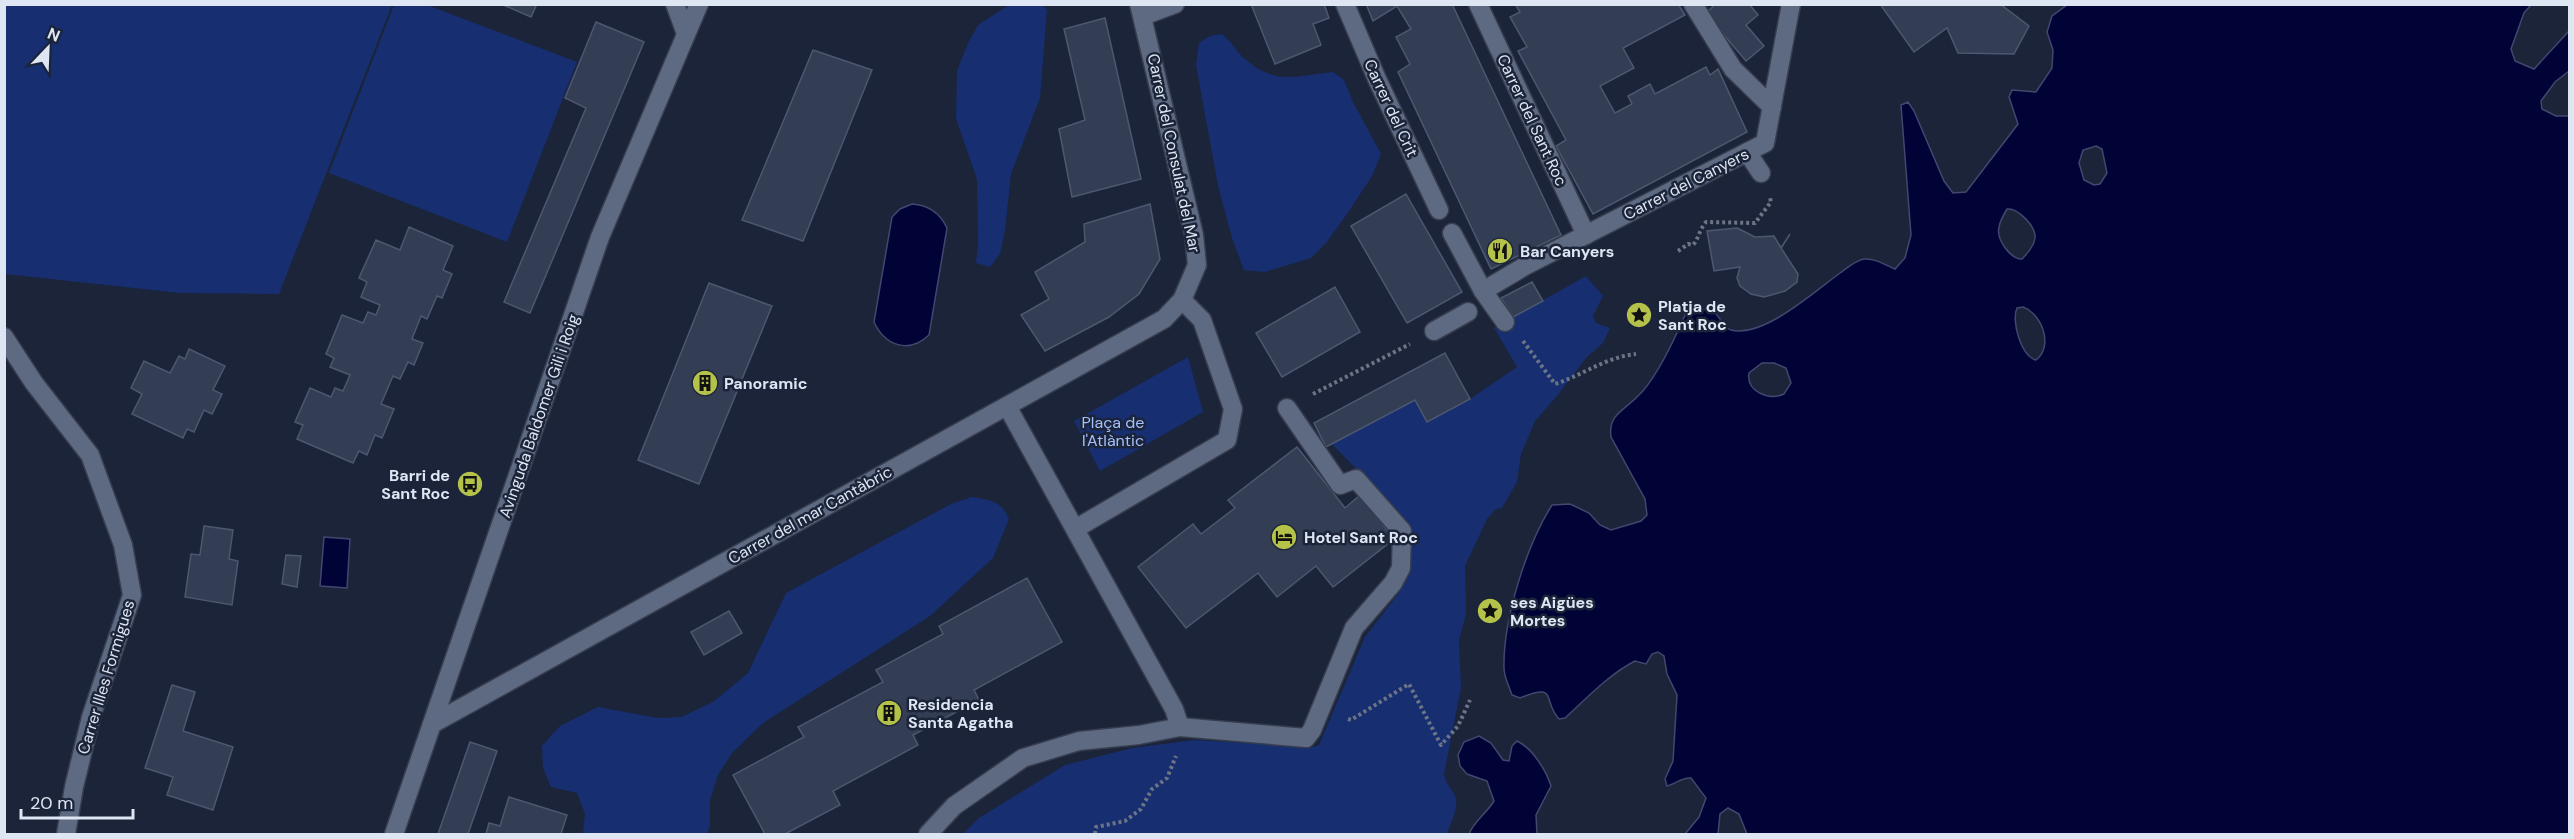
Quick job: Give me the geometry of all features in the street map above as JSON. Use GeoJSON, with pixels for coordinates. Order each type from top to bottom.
{"type":"FeatureCollection","features":[{"type":"Feature","properties":{"kind":"street"},"geometry":{"type":"LineString","coordinates":[[675,4],[686,34]]}},
{"type":"Feature","properties":{"kind":"street","name":"Avinguda Baldomer Gili i Roig"},"geometry":{"type":"LineString","coordinates":[[394,834],[600,237],[699,4]]}},
{"type":"Feature","properties":{"kind":"street"},"geometry":{"type":"LineString","coordinates":[[1141,10],[1174,4]]}},
{"type":"Feature","properties":{"kind":"street","name":"Carrer del Crit"},"geometry":{"type":"LineString","coordinates":[[1345,4],[1377,79],[1439,210]]}},
{"type":"Feature","properties":{"kind":"street","name":"Carrer del Sant Roc"},"geometry":{"type":"LineString","coordinates":[[1478,4],[1586,235]]}},
{"type":"Feature","properties":{"kind":"street"},"geometry":{"type":"LineString","coordinates":[[1694,4],[1733,69],[1772,107]]}},
{"type":"Feature","properties":{"kind":"street","name":"Carrer del Canyers"},"geometry":{"type":"LineString","coordinates":[[1483,291],[1765,143],[1791,4]]}},
{"type":"Feature","properties":{"kind":"street","name":"Carrer del Consulat del Mar"},"geometry":{"type":"LineString","coordinates":[[1141,10],[1194,235],[1197,265],[1182,300]]}},
{"type":"Feature","properties":{"kind":"street"},"geometry":{"type":"LineString","coordinates":[[1747,152],[1761,173]]}},
{"type":"Feature","properties":{"kind":"street"},"geometry":{"type":"LineString","coordinates":[[1452,233],[1483,291],[1505,322]]}},
{"type":"Feature","properties":{"kind":"street"},"geometry":{"type":"LineString","coordinates":[[1075,529],[1227,440],[1233,409],[1202,320],[1182,300]]}},
{"type":"Feature","properties":{"kind":"street","name":"Carrer del mar Cantàbric"},"geometry":{"type":"LineString","coordinates":[[432,724],[1164,320],[1182,300]]}},
{"type":"Feature","properties":{"kind":"street"},"geometry":{"type":"LineString","coordinates":[[1434,332],[1468,312]]}},
{"type":"Feature","properties":{"kind":"street","name":"Carrer Illes Formigues"},"geometry":{"type":"LineString","coordinates":[[4,337],[34,383],[90,455],[123,545],[132,595],[91,717],[74,787],[66,834]]}},
{"type":"Feature","properties":{"kind":"street"},"geometry":{"type":"LineString","coordinates":[[1007,406],[1173,709],[1179,727]]}},
{"type":"Feature","properties":{"kind":"street"},"geometry":{"type":"LineString","coordinates":[[928,834],[954,806],[1023,758],[1079,741],[1139,735],[1179,727],[1306,738],[1312,730],[1354,628],[1394,583],[1401,568],[1402,531],[1356,479],[1340,485],[1287,408]]}},
{"type":"Feature","properties":{"kind":"path"},"geometry":{"type":"LineString","coordinates":[[1678,250],[1688,244],[1694,245],[1698,240],[1698,232],[1706,222],[1755,223],[1771,202],[1761,173]]}},
{"type":"Feature","properties":{"kind":"path"},"geometry":{"type":"LineString","coordinates":[[1505,322],[1518,334],[1555,384],[1573,378],[1608,360],[1636,354]]}},
{"type":"Feature","properties":{"kind":"path"},"geometry":{"type":"LineString","coordinates":[[1287,408],[1434,332]]}},
{"type":"Feature","properties":{"kind":"path"},"geometry":{"type":"LineString","coordinates":[[1321,708],[1351,720],[1409,684],[1441,745],[1458,726],[1470,700]]}},
{"type":"Feature","properties":{"kind":"path"},"geometry":{"type":"LineString","coordinates":[[1095,834],[1096,827],[1125,821],[1141,809],[1152,789],[1167,778],[1172,763]]}},
{"type":"Feature","properties":{"kind":"green space"},"geometry":{"type":"Polygon","coordinates":[[[5,4],[392,5],[279,294],[180,293],[5,274],[5,4]]]}},
{"type":"Feature","properties":{"kind":"green space"},"geometry":{"type":"Polygon","coordinates":[[[394,5],[427,5],[577,62],[507,242],[329,173],[394,5]]]}},
{"type":"Feature","properties":{"kind":"green space"},"geometry":{"type":"Polygon","coordinates":[[[1009,5],[1043,5],[1047,10],[1040,98],[1011,174],[1000,254],[990,267],[976,263],[977,179],[956,119],[957,71],[978,25],[1009,5]]]}},
{"type":"Feature","properties":{"kind":"green space"},"geometry":{"type":"Polygon","coordinates":[[[1222,34],[1244,58],[1266,73],[1298,77],[1333,72],[1344,80],[1381,154],[1372,176],[1326,243],[1311,258],[1265,272],[1244,270],[1232,238],[1218,186],[1196,65],[1199,43],[1210,36],[1222,34]]]}},
{"type":"Feature","properties":{"kind":"green space"},"geometry":{"type":"Polygon","coordinates":[[[1586,276],[1603,296],[1593,316],[1596,323],[1610,328],[1603,343],[1587,357],[1535,421],[1521,454],[1517,482],[1502,508],[1496,509],[1487,519],[1465,566],[1466,614],[1459,640],[1461,688],[1444,774],[1455,796],[1456,805],[1447,834],[963,834],[979,818],[1065,765],[1132,748],[1194,740],[1313,747],[1319,745],[1365,637],[1398,594],[1406,580],[1409,566],[1409,528],[1397,511],[1332,444],[1415,400],[1427,422],[1470,399],[1517,367],[1494,328],[1586,276]]]}},
{"type":"Feature","properties":{"kind":"green space","name":"Plaça de l'Atlàntic"},"geometry":{"type":"Polygon","coordinates":[[[1188,357],[1203,412],[1100,471],[1074,421],[1188,357]]]}},
{"type":"Feature","properties":{"kind":"green space"},"geometry":{"type":"Polygon","coordinates":[[[972,497],[999,505],[1009,519],[993,558],[930,616],[763,723],[732,753],[718,775],[710,800],[710,825],[707,834],[583,834],[585,814],[577,793],[551,787],[543,768],[542,746],[560,726],[598,707],[657,718],[681,717],[713,702],[748,673],[786,593],[951,504],[972,497]]]}},
{"type":"Feature","properties":{"kind":"shaded area"},"geometry":{"type":"Polygon","coordinates":[[[2067,5],[2531,5],[2524,13],[2511,49],[2515,61],[2534,69],[2569,31],[2569,71],[2555,82],[2541,101],[2542,109],[2556,116],[2570,116],[2569,834],[1747,834],[1739,814],[1728,808],[1720,814],[1718,834],[1685,834],[1699,817],[1706,798],[1691,778],[1667,786],[1665,779],[1673,761],[1677,695],[1667,674],[1664,656],[1658,652],[1652,654],[1646,664],[1635,661],[1625,667],[1598,687],[1565,718],[1559,719],[1545,693],[1540,692],[1520,698],[1512,695],[1504,668],[1507,628],[1525,562],[1552,505],[1570,504],[1589,513],[1600,525],[1611,530],[1641,521],[1647,515],[1645,499],[1611,437],[1612,423],[1614,418],[1644,390],[1651,380],[1686,313],[1710,308],[1728,329],[1744,331],[1758,327],[1788,311],[1858,261],[1872,260],[1895,269],[1905,258],[1911,235],[1901,105],[1908,102],[1914,111],[1944,181],[1953,193],[1966,192],[2018,124],[2009,97],[2012,90],[2036,92],[2052,68],[2053,50],[2047,32],[2052,16],[2067,5]],[[2096,146],[2083,150],[2079,163],[2084,180],[2094,185],[2100,184],[2107,173],[2102,149],[2096,146]],[[2007,209],[1999,232],[2002,242],[2013,256],[2022,259],[2033,244],[2035,233],[2033,228],[2021,215],[2011,209],[2007,209]],[[2023,307],[2017,308],[2016,329],[2026,352],[2036,360],[2044,347],[2043,331],[2036,316],[2023,307]],[[1762,363],[1749,373],[1751,385],[1759,393],[1765,395],[1784,394],[1791,383],[1786,368],[1774,363],[1762,363]]]}},
{"type":"Feature","properties":{"kind":"shaded area"},"geometry":{"type":"Polygon","coordinates":[[[912,204],[924,206],[933,211],[947,228],[929,335],[921,341],[906,346],[898,345],[884,337],[874,322],[892,217],[900,209],[912,204]]]}},
{"type":"Feature","properties":{"kind":"shaded area"},"geometry":{"type":"Polygon","coordinates":[[[324,537],[350,539],[347,588],[320,586],[324,537]]]}},
{"type":"Feature","properties":{"kind":"shaded area"},"geometry":{"type":"Polygon","coordinates":[[[1479,736],[1491,743],[1503,760],[1509,761],[1512,746],[1517,741],[1523,744],[1546,773],[1551,786],[1536,815],[1537,834],[1469,834],[1494,801],[1487,781],[1467,774],[1460,766],[1458,755],[1464,742],[1479,736]]]}},
{"type":"Feature","properties":{"kind":"building"},"geometry":{"type":"Polygon","coordinates":[[[501,4],[537,4],[531,17],[501,4]]]}},
{"type":"Feature","properties":{"kind":"building"},"geometry":{"type":"Polygon","coordinates":[[[1251,4],[1324,4],[1329,18],[1313,24],[1321,45],[1275,64],[1251,4]]]}},
{"type":"Feature","properties":{"kind":"building"},"geometry":{"type":"Polygon","coordinates":[[[1366,4],[1452,4],[1561,235],[1491,269],[1398,72],[1410,64],[1396,37],[1411,29],[1397,6],[1373,21],[1366,4]]]}},
{"type":"Feature","properties":{"kind":"building"},"geometry":{"type":"Polygon","coordinates":[[[1515,4],[1678,4],[1685,15],[1623,48],[1634,68],[1600,86],[1615,113],[1632,104],[1628,96],[1650,84],[1655,94],[1706,67],[1710,75],[1718,69],[1747,132],[1593,214],[1556,146],[1566,140],[1518,51],[1527,47],[1510,17],[1520,12],[1515,4]]]}},
{"type":"Feature","properties":{"kind":"building"},"geometry":{"type":"Polygon","coordinates":[[[1715,4],[1749,4],[1758,15],[1746,25],[1764,46],[1746,61],[1706,14],[1715,4]]]}},
{"type":"Feature","properties":{"kind":"building"},"geometry":{"type":"Polygon","coordinates":[[[1880,4],[2000,4],[2029,26],[2014,54],[1958,53],[1947,28],[1914,52],[1880,4]]]}},
{"type":"Feature","properties":{"kind":"building"},"geometry":{"type":"Polygon","coordinates":[[[1105,18],[1141,179],[1072,197],[1059,129],[1085,120],[1064,29],[1105,18]]]}},
{"type":"Feature","properties":{"kind":"building"},"geometry":{"type":"Polygon","coordinates":[[[596,22],[644,42],[530,313],[504,302],[586,108],[565,98],[596,22]]]}},
{"type":"Feature","properties":{"kind":"building"},"geometry":{"type":"Polygon","coordinates":[[[813,50],[872,70],[803,241],[742,220],[813,50]]]}},
{"type":"Feature","properties":{"kind":"building"},"geometry":{"type":"Polygon","coordinates":[[[1406,194],[1462,292],[1407,323],[1351,226],[1406,194]]]}},
{"type":"Feature","properties":{"kind":"building"},"geometry":{"type":"Polygon","coordinates":[[[1150,204],[1160,259],[1139,294],[1109,317],[1045,351],[1021,315],[1049,299],[1035,272],[1085,242],[1084,224],[1150,204]]]}},
{"type":"Feature","properties":{"kind":"building"},"geometry":{"type":"Polygon","coordinates":[[[409,227],[453,246],[443,270],[452,274],[442,298],[437,296],[427,319],[421,316],[412,339],[423,343],[414,365],[408,362],[400,379],[393,376],[381,404],[394,409],[382,438],[375,435],[367,455],[359,451],[353,463],[297,439],[303,425],[295,422],[310,388],[331,397],[335,388],[343,391],[350,375],[330,367],[334,358],[326,354],[342,315],[363,323],[368,312],[376,315],[380,305],[361,297],[367,282],[359,278],[376,240],[400,250],[409,227]]]}},
{"type":"Feature","properties":{"kind":"building"},"geometry":{"type":"Polygon","coordinates":[[[1737,228],[1755,237],[1774,236],[1798,274],[1797,282],[1785,291],[1764,297],[1751,294],[1740,286],[1737,278],[1740,267],[1714,271],[1707,231],[1737,228]]]}},
{"type":"Feature","properties":{"kind":"building"},"geometry":{"type":"Polygon","coordinates":[[[1532,282],[1543,301],[1513,317],[1501,298],[1532,282]]]}},
{"type":"Feature","properties":{"kind":"building","name":"Panoramic"},"geometry":{"type":"Polygon","coordinates":[[[709,283],[772,306],[699,484],[638,460],[709,283]]]}},
{"type":"Feature","properties":{"kind":"building"},"geometry":{"type":"Polygon","coordinates":[[[1335,287],[1360,332],[1282,377],[1256,333],[1335,287]]]}},
{"type":"Feature","properties":{"kind":"building"},"geometry":{"type":"Polygon","coordinates":[[[189,349],[225,366],[213,390],[222,394],[212,414],[204,410],[194,432],[187,429],[183,438],[132,414],[142,394],[131,388],[144,361],[170,373],[179,356],[185,359],[189,349]]]}},
{"type":"Feature","properties":{"kind":"building"},"geometry":{"type":"Polygon","coordinates":[[[1445,353],[1470,399],[1427,422],[1415,400],[1326,447],[1314,423],[1445,353]]]}},
{"type":"Feature","properties":{"kind":"building","name":"Hotel Sant Roc"},"geometry":{"type":"Polygon","coordinates":[[[1297,447],[1345,508],[1360,495],[1394,539],[1333,587],[1316,566],[1277,597],[1258,573],[1186,628],[1138,567],[1193,524],[1201,534],[1235,508],[1228,500],[1297,447]]]}},
{"type":"Feature","properties":{"kind":"building"},"geometry":{"type":"Polygon","coordinates":[[[204,526],[233,530],[229,559],[238,561],[232,605],[185,597],[191,554],[200,555],[204,526]]]}},
{"type":"Feature","properties":{"kind":"building"},"geometry":{"type":"Polygon","coordinates":[[[286,555],[301,556],[297,587],[282,584],[286,555]]]}},
{"type":"Feature","properties":{"kind":"building","name":"Residencia Santa Agatha"},"geometry":{"type":"Polygon","coordinates":[[[1027,578],[1062,642],[974,690],[979,700],[913,735],[918,745],[833,791],[840,805],[785,834],[765,834],[733,775],[804,737],[798,727],[883,682],[876,670],[943,634],[939,626],[1027,578]]]}},
{"type":"Feature","properties":{"kind":"building"},"geometry":{"type":"Polygon","coordinates":[[[729,611],[742,633],[704,655],[691,632],[729,611]]]}},
{"type":"Feature","properties":{"kind":"building"},"geometry":{"type":"Polygon","coordinates":[[[172,685],[195,692],[183,731],[233,747],[213,810],[167,795],[173,777],[145,768],[172,685]]]}},
{"type":"Feature","properties":{"kind":"building"},"geometry":{"type":"Polygon","coordinates":[[[470,742],[497,751],[468,834],[438,834],[470,742]]]}},
{"type":"Feature","properties":{"kind":"building"},"geometry":{"type":"Polygon","coordinates":[[[509,797],[567,815],[561,834],[486,834],[489,823],[500,826],[509,797]]]}},
{"type":"Feature","properties":{"kind":"place","name":"Bar Canyers"},"geometry":{"type":"Point","coordinates":[1500,251]}},
{"type":"Feature","properties":{"kind":"place","name":"Platja de Sant Roc"},"geometry":{"type":"Point","coordinates":[1639,315]}},
{"type":"Feature","properties":{"kind":"place","name":"Panoramic"},"geometry":{"type":"Point","coordinates":[705,383]}},
{"type":"Feature","properties":{"kind":"place","name":"Barri de Sant Roc"},"geometry":{"type":"Point","coordinates":[470,484]}},
{"type":"Feature","properties":{"kind":"place","name":"Hotel Sant Roc"},"geometry":{"type":"Point","coordinates":[1284,537]}},
{"type":"Feature","properties":{"kind":"place","name":"ses Aigües Mortes"},"geometry":{"type":"Point","coordinates":[1490,611]}},
{"type":"Feature","properties":{"kind":"place","name":"Residencia Santa Agatha"},"geometry":{"type":"Point","coordinates":[889,713]}}]}
